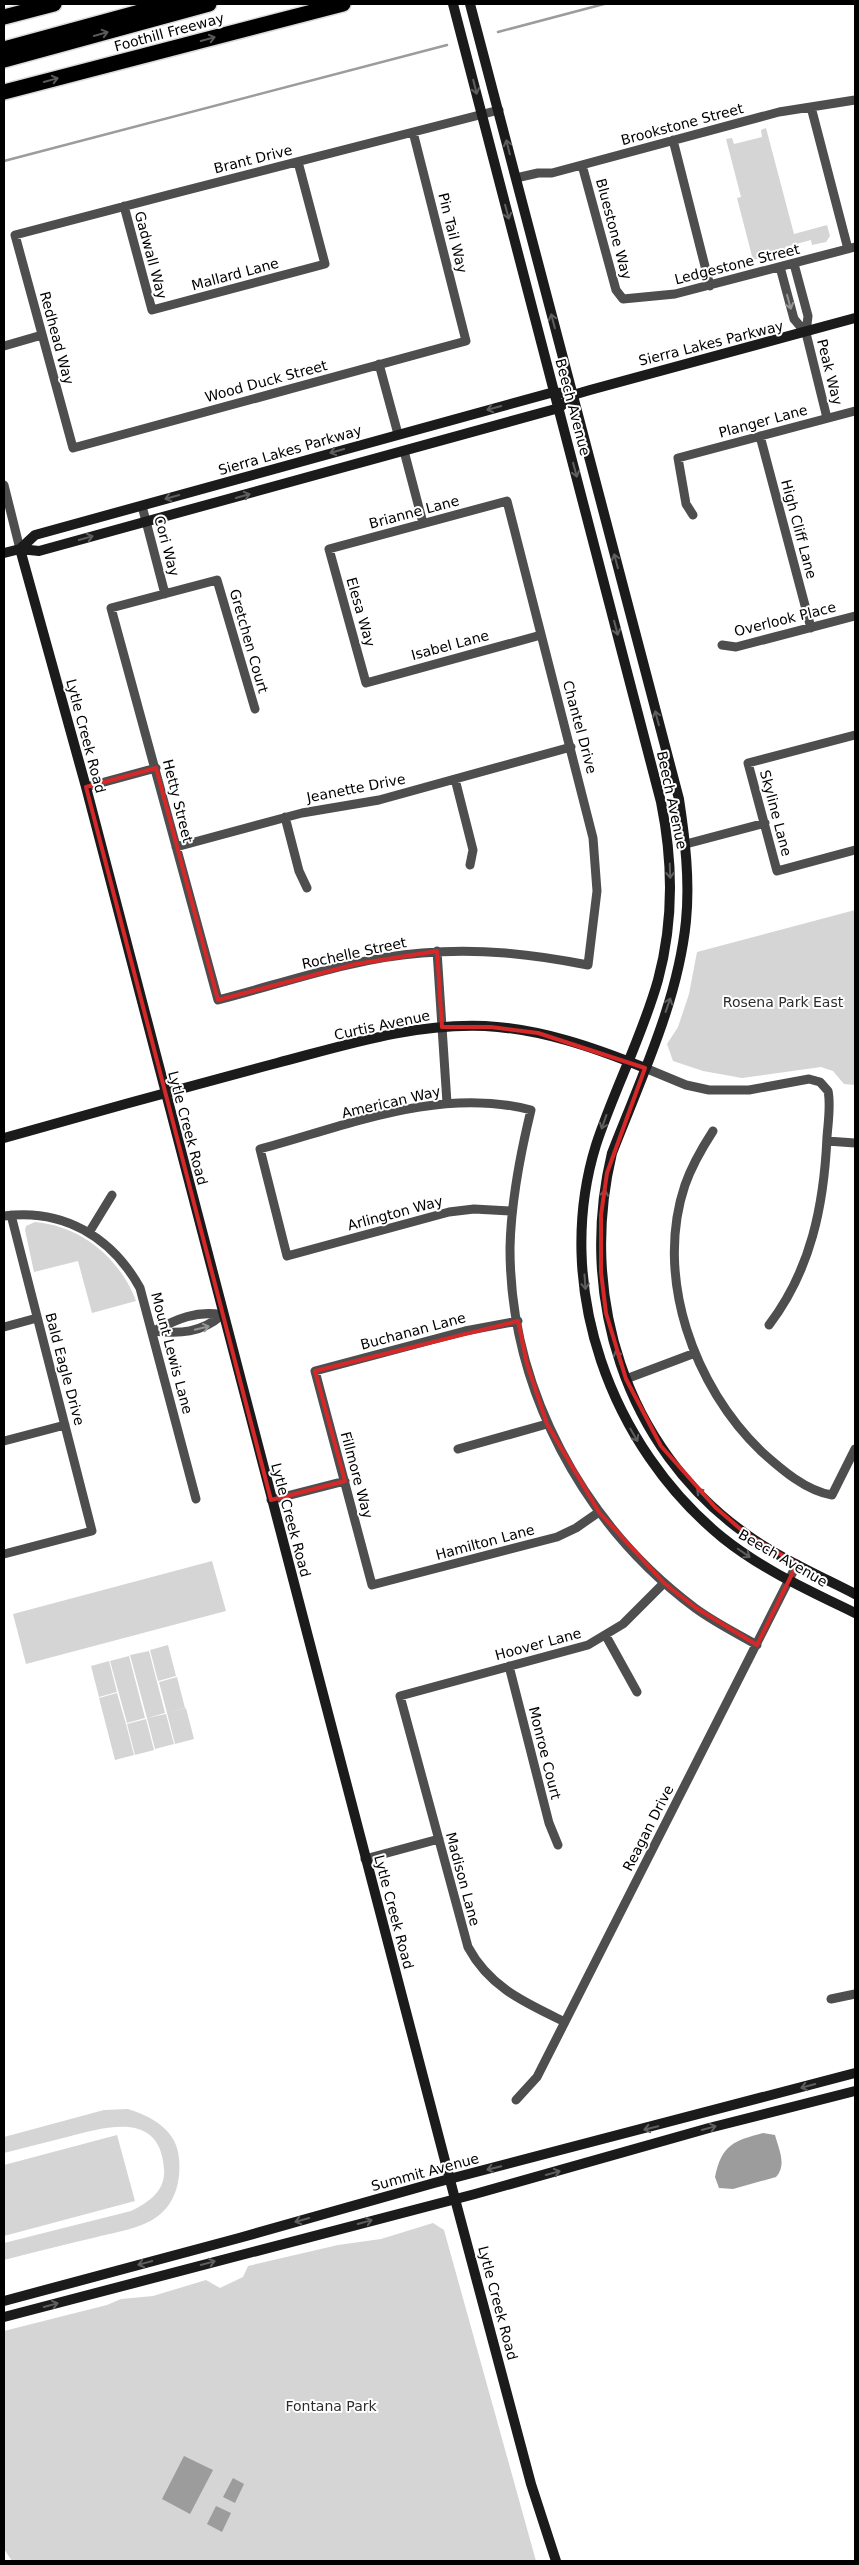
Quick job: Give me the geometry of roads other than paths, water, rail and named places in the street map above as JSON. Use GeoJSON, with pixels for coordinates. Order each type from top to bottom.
{"type":"FeatureCollection","features":[{"type":"Feature","properties":{"kind":"highway"},"geometry":{"type":"LineString","coordinates":[[4,17],[54,4]]}},
{"type":"Feature","properties":{"kind":"highway"},"geometry":{"type":"LineString","coordinates":[[4,49],[169,4]]}},
{"type":"Feature","properties":{"kind":"highway"},"geometry":{"type":"LineString","coordinates":[[4,60],[209,4]]}},
{"type":"Feature","properties":{"kind":"highway","name":"Foothill Freeway"},"geometry":{"type":"LineString","coordinates":[[4,92],[342,4]]}},
{"type":"Feature","properties":{"kind":"main road","name":"Beech Avenue"},"geometry":{"type":"LineString","coordinates":[[453,4],[661,802],[670,848],[669,910],[661,966],[652,1000],[595,1149],[584,1215],[582,1248],[585,1291],[600,1360],[624,1417],[645,1454],[670,1487],[724,1539],[754,1560],[855,1613]]}},
{"type":"Feature","properties":{"kind":"main road","name":"Beech Avenue"},"geometry":{"type":"LineString","coordinates":[[470,4],[679,799],[686,844],[686,920],[680,961],[670,999],[612,1153],[601,1215],[601,1272],[605,1305],[616,1352],[640,1410],[661,1446],[684,1475],[715,1507],[745,1533],[797,1564],[855,1594]]}},
{"type":"Feature","properties":{"kind":"main road","name":"Sierra Lakes Parkway"},"geometry":{"type":"LineString","coordinates":[[4,553],[20,549],[39,551],[404,451],[559,408],[574,395],[670,367],[806,333],[855,318]]}},
{"type":"Feature","properties":{"kind":"main road","name":"Sierra Lakes Parkway"},"geometry":{"type":"LineString","coordinates":[[20,549],[35,535],[398,434],[554,392],[574,395]]}},
{"type":"Feature","properties":{"kind":"main road","name":"Lytle Creek Road"},"geometry":{"type":"LineString","coordinates":[[20,549],[86,787],[222,1315],[455,2198],[532,2484],[556,2561]]}},
{"type":"Feature","properties":{"kind":"main road","name":"Curtis Avenue"},"geometry":{"type":"LineString","coordinates":[[4,1138],[164,1093],[397,1033],[442,1026],[491,1027],[527,1031],[567,1040],[645,1068]]}},
{"type":"Feature","properties":{"kind":"main road","name":"Summit Avenue"},"geometry":{"type":"LineString","coordinates":[[4,2301],[450,2179],[855,2073]]}},
{"type":"Feature","properties":{"kind":"main road"},"geometry":{"type":"LineString","coordinates":[[4,2317],[855,2090]]}},
{"type":"Feature","properties":{"kind":"street","name":"Brookstone Street"},"geometry":{"type":"LineString","coordinates":[[516,178],[538,173],[552,173],[779,112],[855,100]]}},
{"type":"Feature","properties":{"kind":"street"},"geometry":{"type":"LineString","coordinates":[[811,107],[852,248]]}},
{"type":"Feature","properties":{"kind":"street","name":"Brant Drive"},"geometry":{"type":"LineString","coordinates":[[15,235],[499,110]]}},
{"type":"Feature","properties":{"kind":"street","name":"Pin Tail Way"},"geometry":{"type":"LineString","coordinates":[[413,132],[466,341]]}},
{"type":"Feature","properties":{"kind":"street"},"geometry":{"type":"LineString","coordinates":[[673,140],[710,286]]}},
{"type":"Feature","properties":{"kind":"street","name":"Mallard Lane"},"geometry":{"type":"LineString","coordinates":[[152,310],[325,264],[298,162]]}},
{"type":"Feature","properties":{"kind":"street","name":"Bluestone Way"},"geometry":{"type":"LineString","coordinates":[[582,164],[616,290],[624,299]]}},
{"type":"Feature","properties":{"kind":"street","name":"Gadwall Way"},"geometry":{"type":"LineString","coordinates":[[124,206],[152,310]]}},
{"type":"Feature","properties":{"kind":"street","name":"Redhead Way"},"geometry":{"type":"LineString","coordinates":[[15,235],[73,448]]}},
{"type":"Feature","properties":{"kind":"street","name":"Ledgestone Street"},"geometry":{"type":"LineString","coordinates":[[624,299],[675,294],[852,248]]}},
{"type":"Feature","properties":{"kind":"street","name":"Peak Way"},"geometry":{"type":"LineString","coordinates":[[794,264],[808,316],[806,333],[827,418]]}},
{"type":"Feature","properties":{"kind":"street","name":"Peak Way"},"geometry":{"type":"LineString","coordinates":[[780,267],[794,319],[806,333]]}},
{"type":"Feature","properties":{"kind":"street"},"geometry":{"type":"LineString","coordinates":[[4,346],[42,335]]}},
{"type":"Feature","properties":{"kind":"street","name":"Wood Duck Street"},"geometry":{"type":"LineString","coordinates":[[73,448],[466,341]]}},
{"type":"Feature","properties":{"kind":"street"},"geometry":{"type":"LineString","coordinates":[[380,364],[398,434]]}},
{"type":"Feature","properties":{"kind":"street","name":"Planger Lane"},"geometry":{"type":"LineString","coordinates":[[693,515],[686,504],[678,458],[855,411]]}},
{"type":"Feature","properties":{"kind":"street","name":"High Cliff Lane"},"geometry":{"type":"LineString","coordinates":[[760,436],[811,628]]}},
{"type":"Feature","properties":{"kind":"street"},"geometry":{"type":"LineString","coordinates":[[404,451],[424,523]]}},
{"type":"Feature","properties":{"kind":"street","name":"Lytle Creek Road"},"geometry":{"type":"LineString","coordinates":[[4,485],[20,549]]}},
{"type":"Feature","properties":{"kind":"street","name":"Brianne Lane"},"geometry":{"type":"LineString","coordinates":[[329,549],[507,501]]}},
{"type":"Feature","properties":{"kind":"street","name":"Chantel Drive"},"geometry":{"type":"LineString","coordinates":[[507,501],[589,817],[596,865],[594,924],[588,965]]}},
{"type":"Feature","properties":{"kind":"street","name":"Cori Way"},"geometry":{"type":"LineString","coordinates":[[142,506],[165,594]]}},
{"type":"Feature","properties":{"kind":"street","name":"Elesa Way"},"geometry":{"type":"LineString","coordinates":[[329,549],[366,682]]}},
{"type":"Feature","properties":{"kind":"street","name":"Gretchen Court"},"geometry":{"type":"LineString","coordinates":[[165,594],[217,580],[254,710]]}},
{"type":"Feature","properties":{"kind":"street","name":"Hetty Street"},"geometry":{"type":"LineString","coordinates":[[165,594],[111,608],[218,1000]]}},
{"type":"Feature","properties":{"kind":"street","name":"Overlook Place"},"geometry":{"type":"LineString","coordinates":[[722,645],[736,647],[855,616]]}},
{"type":"Feature","properties":{"kind":"street","name":"Isabel Lane"},"geometry":{"type":"LineString","coordinates":[[366,682],[541,635]]}},
{"type":"Feature","properties":{"kind":"street","name":"Skyline Lane"},"geometry":{"type":"LineString","coordinates":[[855,734],[748,763],[777,870],[855,850]]}},
{"type":"Feature","properties":{"kind":"street","name":"Jeanette Drive"},"geometry":{"type":"LineString","coordinates":[[176,847],[285,817],[379,800],[571,747]]}},
{"type":"Feature","properties":{"kind":"street"},"geometry":{"type":"LineString","coordinates":[[86,787],[156,768]]}},
{"type":"Feature","properties":{"kind":"street"},"geometry":{"type":"LineString","coordinates":[[456,779],[473,850],[470,865]]}},
{"type":"Feature","properties":{"kind":"street"},"geometry":{"type":"LineString","coordinates":[[285,817],[299,871],[307,888]]}},
{"type":"Feature","properties":{"kind":"street"},"geometry":{"type":"LineString","coordinates":[[686,844],[765,823]]}},
{"type":"Feature","properties":{"kind":"street"},"geometry":{"type":"LineString","coordinates":[[437,951],[447,1103]]}},
{"type":"Feature","properties":{"kind":"street","name":"Rochelle Street"},"geometry":{"type":"LineString","coordinates":[[218,1000],[374,960],[437,951],[511,952],[588,965]]}},
{"type":"Feature","properties":{"kind":"street","name":"Curtis Avenue"},"geometry":{"type":"LineString","coordinates":[[645,1068],[686,1085],[709,1090],[749,1090],[808,1079],[816,1080],[824,1085],[829,1094],[827,1141]]}},
{"type":"Feature","properties":{"kind":"street","name":"American Way"},"geometry":{"type":"LineString","coordinates":[[287,1256],[260,1149],[389,1114],[447,1103],[483,1103],[531,1110],[520,1157],[512,1212]]}},
{"type":"Feature","properties":{"kind":"street"},"geometry":{"type":"LineString","coordinates":[[713,1131],[691,1169],[684,1186],[677,1222],[676,1258],[679,1296],[696,1353],[720,1400],[755,1445],[793,1477],[817,1492],[832,1495],[855,1449]]}},
{"type":"Feature","properties":{"kind":"street"},"geometry":{"type":"LineString","coordinates":[[769,1325],[793,1288],[814,1237],[823,1193],[827,1141],[855,1143]]}},
{"type":"Feature","properties":{"kind":"street"},"geometry":{"type":"LineString","coordinates":[[90,1231],[112,1195]]}},
{"type":"Feature","properties":{"kind":"street","name":"Arlington Way"},"geometry":{"type":"LineString","coordinates":[[287,1256],[456,1211],[474,1209],[512,1212]]}},
{"type":"Feature","properties":{"kind":"street"},"geometry":{"type":"LineString","coordinates":[[512,1212],[511,1274],[526,1364],[547,1424],[566,1462],[599,1512],[618,1536],[664,1582],[696,1608],[757,1645]]}},
{"type":"Feature","properties":{"kind":"street","name":"Mount Lewis Lane"},"geometry":{"type":"LineString","coordinates":[[7,1215],[40,1214],[66,1221],[90,1231],[110,1247],[133,1275],[140,1288],[153,1332],[196,1500]]}},
{"type":"Feature","properties":{"kind":"street","name":"Bald Eagle Drive"},"geometry":{"type":"LineString","coordinates":[[4,1554],[92,1531],[37,1318],[7,1215]]}},
{"type":"Feature","properties":{"kind":"street"},"geometry":{"type":"LineString","coordinates":[[153,1332],[174,1321],[206,1312],[222,1315]]}},
{"type":"Feature","properties":{"kind":"street"},"geometry":{"type":"LineString","coordinates":[[153,1332],[177,1334],[210,1326],[222,1315]]}},
{"type":"Feature","properties":{"kind":"street"},"geometry":{"type":"LineString","coordinates":[[4,1327],[37,1318]]}},
{"type":"Feature","properties":{"kind":"street","name":"Buchanan Lane"},"geometry":{"type":"LineString","coordinates":[[315,1371],[465,1331],[518,1321]]}},
{"type":"Feature","properties":{"kind":"street"},"geometry":{"type":"LineString","coordinates":[[626,1379],[696,1353]]}},
{"type":"Feature","properties":{"kind":"street","name":"Fillmore Way"},"geometry":{"type":"LineString","coordinates":[[315,1371],[372,1585]]}},
{"type":"Feature","properties":{"kind":"street"},"geometry":{"type":"LineString","coordinates":[[458,1449],[547,1424]]}},
{"type":"Feature","properties":{"kind":"street"},"geometry":{"type":"LineString","coordinates":[[4,1441],[65,1425]]}},
{"type":"Feature","properties":{"kind":"street"},"geometry":{"type":"LineString","coordinates":[[271,1500],[344,1480]]}},
{"type":"Feature","properties":{"kind":"street","name":"Hamilton Lane"},"geometry":{"type":"LineString","coordinates":[[372,1585],[557,1537],[576,1528],[599,1512]]}},
{"type":"Feature","properties":{"kind":"street","name":"Reagan Drive"},"geometry":{"type":"LineString","coordinates":[[516,2100],[537,2077],[797,1564]]}},
{"type":"Feature","properties":{"kind":"street","name":"Hoover Lane"},"geometry":{"type":"LineString","coordinates":[[400,1696],[588,1645],[606,1636],[639,1610],[664,1582]]}},
{"type":"Feature","properties":{"kind":"street"},"geometry":{"type":"LineString","coordinates":[[606,1636],[637,1692]]}},
{"type":"Feature","properties":{"kind":"street","name":"Monroe Court"},"geometry":{"type":"LineString","coordinates":[[509,1666],[549,1823],[558,1845]]}},
{"type":"Feature","properties":{"kind":"street","name":"Madison Lane"},"geometry":{"type":"LineString","coordinates":[[400,1696],[462,1931],[476,1961],[489,1977],[508,1993],[565,2022]]}},
{"type":"Feature","properties":{"kind":"street"},"geometry":{"type":"LineString","coordinates":[[365,1859],[439,1839]]}},
{"type":"Feature","properties":{"kind":"street"},"geometry":{"type":"LineString","coordinates":[[831,1999],[855,1994]]}},
{"type":"Feature","properties":{"kind":"waterway"},"geometry":{"type":"LineString","coordinates":[[498,32],[604,4]]}},
{"type":"Feature","properties":{"kind":"waterway"},"geometry":{"type":"LineString","coordinates":[[4,161],[447,45]]}},
{"type":"Feature","properties":{"kind":"park label","name":"Rosena Park East"},"geometry":{"type":"Point","coordinates":[783,1002]}},
{"type":"Feature","properties":{"kind":"park label","name":"Fontana Park"},"geometry":{"type":"Point","coordinates":[331,2406]}}]}
